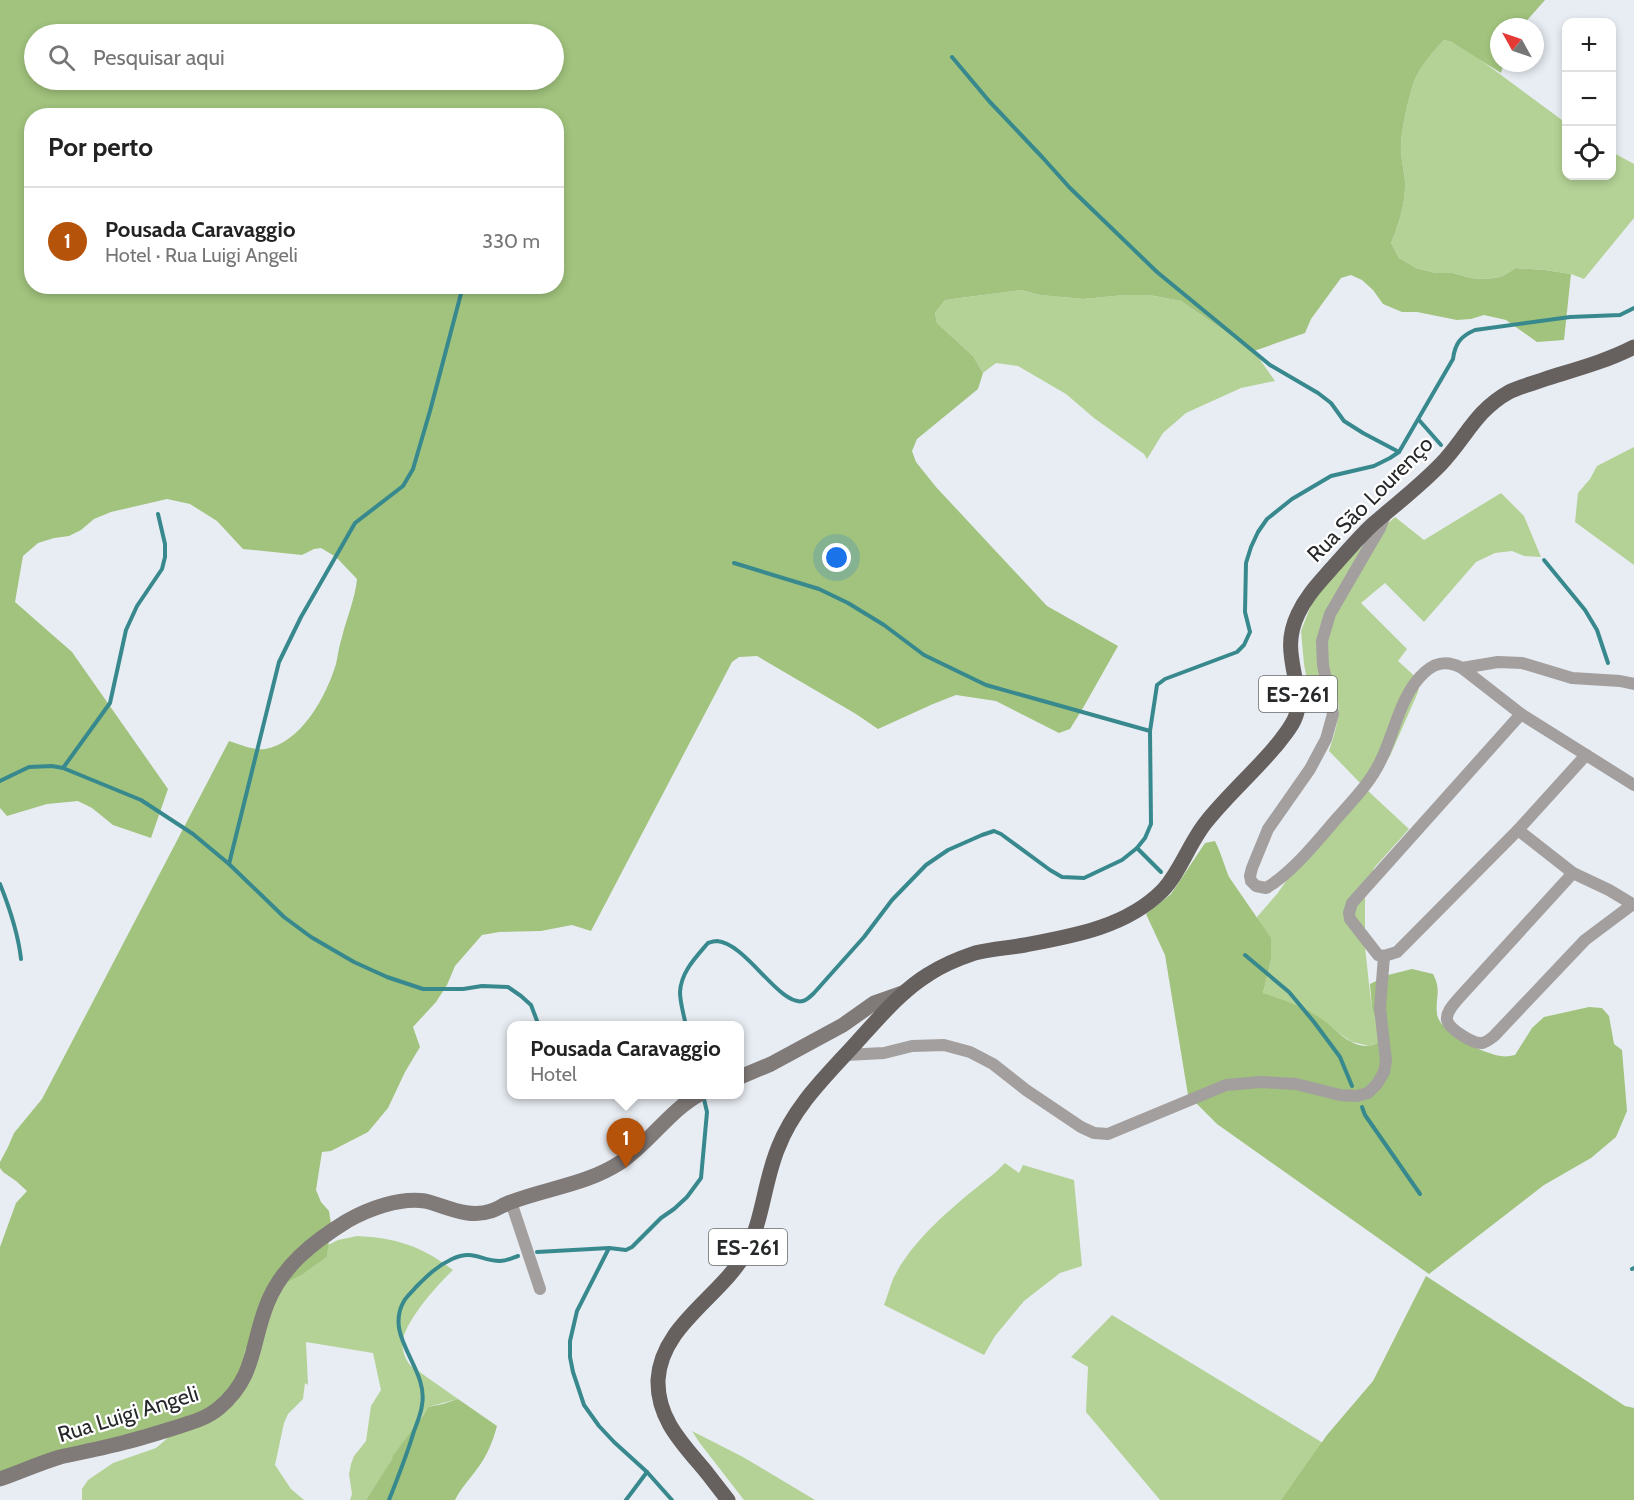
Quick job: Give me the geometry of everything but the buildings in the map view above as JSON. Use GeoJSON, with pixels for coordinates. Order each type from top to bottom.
{"type":"FeatureCollection","features":[{"type":"Feature","properties":{"kind":"main road","name":"Rua São Lourenço"},"geometry":{"type":"LineString","coordinates":[[905,992],[928,974],[946,964],[976,953],[1028,944],[1105,926],[1147,903],[1165,888],[1205,823],[1256,769],[1285,736],[1293,723],[1298,712],[1299,698],[1289,649],[1291,631],[1310,593],[1367,529],[1442,464],[1473,422],[1497,399],[1514,389],[1617,356],[1634,346]]}},
{"type":"Feature","properties":{"kind":"main road","name":"ES-261"},"geometry":{"type":"LineString","coordinates":[[728,1500],[676,1437],[664,1418],[658,1376],[664,1353],[678,1331],[730,1275],[745,1254],[754,1233],[776,1152],[801,1106],[905,992]]}},
{"type":"Feature","properties":{"kind":"street"},"geometry":{"type":"LineString","coordinates":[[1386,513],[1380,528],[1330,614],[1322,641],[1323,665],[1333,714],[1326,739],[1310,769],[1269,829],[1251,868],[1251,881],[1256,886],[1266,888],[1278,879],[1306,854],[1370,780],[1382,760],[1413,685],[1424,673],[1439,663],[1452,662],[1462,668],[1521,714],[1634,785]]}},
{"type":"Feature","properties":{"kind":"street"},"geometry":{"type":"LineString","coordinates":[[1462,668],[1498,663],[1522,663],[1572,678],[1634,684]]}},
{"type":"Feature","properties":{"kind":"street"},"geometry":{"type":"LineString","coordinates":[[1521,714],[1352,903],[1348,914],[1350,919],[1378,955],[1384,956],[1397,952],[1518,830],[1586,755]]}},
{"type":"Feature","properties":{"kind":"street"},"geometry":{"type":"LineString","coordinates":[[1518,830],[1573,873],[1633,904],[1585,940],[1490,1039],[1480,1043],[1474,1042],[1450,1026],[1447,1015],[1458,999],[1573,873]]}},
{"type":"Feature","properties":{"kind":"street"},"geometry":{"type":"LineString","coordinates":[[846,1055],[884,1053],[912,1046],[944,1045],[970,1052],[993,1064],[1026,1090],[1081,1127],[1108,1134],[1226,1085],[1261,1082],[1296,1084],[1340,1095],[1357,1096],[1368,1093],[1377,1084],[1386,1061],[1380,1008],[1384,956]]}},
{"type":"Feature","properties":{"kind":"street"},"geometry":{"type":"LineString","coordinates":[[744,1075],[771,1064],[843,1024],[874,1003],[905,992]]}},
{"type":"Feature","properties":{"kind":"street","name":"Rua Luigi Angeli"},"geometry":{"type":"LineString","coordinates":[[0,1479],[58,1458],[128,1442],[206,1418],[219,1408],[241,1384],[250,1367],[267,1303],[279,1280],[300,1254],[350,1220],[378,1206],[408,1201],[423,1201],[478,1214],[600,1175],[638,1149],[693,1099]]}},
{"type":"Feature","properties":{"kind":"street"},"geometry":{"type":"LineString","coordinates":[[511,1202],[540,1289]]}},
{"type":"Feature","properties":{"kind":"green space"},"geometry":{"type":"Polygon","coordinates":[[[0,0],[1545,0],[1529,18],[1490,18],[1490,66],[1452,42],[1444,40],[1422,67],[1413,84],[1404,123],[1401,157],[1405,181],[1404,197],[1391,243],[1399,258],[1416,268],[1436,273],[1453,273],[1470,278],[1486,279],[1501,277],[1516,268],[1571,274],[1564,340],[1537,342],[1506,320],[1484,315],[1457,320],[1417,312],[1402,312],[1383,304],[1362,280],[1351,275],[1341,278],[1311,319],[1305,333],[1254,351],[1181,301],[1149,295],[1083,299],[1040,295],[1021,290],[945,300],[935,313],[937,323],[973,356],[983,373],[978,389],[917,439],[912,451],[916,462],[936,487],[1047,606],[1118,646],[1070,729],[1059,733],[996,701],[956,695],[878,729],[757,656],[739,657],[732,662],[591,931],[572,925],[541,931],[499,932],[482,935],[455,966],[436,1002],[413,1027],[420,1047],[388,1108],[368,1132],[331,1151],[322,1152],[316,1190],[321,1202],[329,1211],[331,1224],[327,1257],[302,1275],[278,1287],[255,1340],[245,1350],[233,1386],[210,1411],[0,1484],[0,1247],[16,1203],[27,1191],[3,1172],[0,1162],[14,1133],[42,1099],[229,741],[256,749],[278,745],[301,728],[319,704],[336,664],[357,579],[336,557],[321,548],[302,555],[243,549],[217,521],[190,504],[167,499],[111,512],[94,519],[69,536],[38,543],[23,556],[15,602],[72,652],[168,789],[151,838],[113,825],[92,808],[78,801],[47,804],[7,816],[0,808],[0,0]]]}},
{"type":"Feature","properties":{"kind":"green space"},"geometry":{"type":"Polygon","coordinates":[[[1444,40],[1452,42],[1490,67],[1490,72],[1497,72],[1562,120],[1562,180],[1616,180],[1616,154],[1634,164],[1634,218],[1584,279],[1571,274],[1516,268],[1501,277],[1470,278],[1453,273],[1436,273],[1416,268],[1399,258],[1391,243],[1404,197],[1402,132],[1413,84],[1428,57],[1444,40]]]}},
{"type":"Feature","properties":{"kind":"green space"},"geometry":{"type":"Polygon","coordinates":[[[1021,290],[1040,295],[1083,299],[1149,295],[1181,301],[1254,351],[1275,381],[1241,388],[1186,413],[1163,433],[1147,459],[1144,454],[1094,418],[1066,394],[1018,366],[996,363],[983,373],[973,356],[937,323],[935,313],[945,300],[1021,290]]]}},
{"type":"Feature","properties":{"kind":"green space"},"geometry":{"type":"Polygon","coordinates":[[[1634,447],[1634,565],[1575,522],[1578,493],[1597,466],[1634,447]]]}},
{"type":"Feature","properties":{"kind":"green space"},"geometry":{"type":"Polygon","coordinates":[[[1501,493],[1524,516],[1541,557],[1524,556],[1512,551],[1495,553],[1476,562],[1424,622],[1385,583],[1361,603],[1407,649],[1398,661],[1420,681],[1418,692],[1390,756],[1367,790],[1329,751],[1335,733],[1338,702],[1310,697],[1301,631],[1313,600],[1338,568],[1395,517],[1424,540],[1501,493]]]}},
{"type":"Feature","properties":{"kind":"green space"},"geometry":{"type":"Polygon","coordinates":[[[1367,790],[1409,829],[1374,868],[1365,897],[1365,947],[1370,993],[1382,1041],[1369,1046],[1352,1042],[1336,1031],[1263,993],[1271,960],[1257,917],[1291,874],[1367,790]]]}},
{"type":"Feature","properties":{"kind":"green space"},"geometry":{"type":"Polygon","coordinates":[[[1215,841],[1229,877],[1271,938],[1271,960],[1263,993],[1313,1014],[1354,1043],[1368,1046],[1382,1041],[1372,1008],[1370,984],[1388,975],[1412,969],[1433,974],[1438,990],[1437,1014],[1445,1028],[1474,1047],[1501,1056],[1515,1055],[1532,1028],[1544,1017],[1589,1007],[1602,1008],[1609,1016],[1614,1044],[1622,1050],[1627,1111],[1616,1137],[1591,1158],[1544,1185],[1429,1274],[1217,1124],[1188,1095],[1165,955],[1146,914],[1171,894],[1205,843],[1215,841]]]}},
{"type":"Feature","properties":{"kind":"green space"},"geometry":{"type":"Polygon","coordinates":[[[1005,1163],[1019,1173],[1023,1165],[1074,1180],[1082,1266],[1060,1273],[1024,1301],[995,1336],[984,1355],[884,1305],[893,1279],[913,1248],[939,1220],[1005,1163]]]}},
{"type":"Feature","properties":{"kind":"green space"},"geometry":{"type":"Polygon","coordinates":[[[357,1236],[397,1241],[419,1249],[453,1270],[431,1293],[411,1321],[403,1339],[403,1346],[405,1357],[411,1366],[458,1399],[428,1407],[366,1500],[350,1500],[352,1494],[349,1474],[354,1456],[366,1441],[371,1406],[381,1390],[373,1353],[306,1342],[308,1385],[305,1383],[303,1399],[288,1414],[284,1423],[275,1465],[291,1489],[304,1500],[82,1500],[82,1489],[88,1480],[113,1463],[156,1448],[176,1431],[243,1361],[245,1350],[255,1340],[278,1287],[302,1275],[327,1257],[328,1245],[338,1240],[357,1236]]]}},
{"type":"Feature","properties":{"kind":"green space"},"geometry":{"type":"Polygon","coordinates":[[[1426,1276],[1625,1406],[1634,1408],[1634,1500],[1281,1500],[1327,1435],[1373,1381],[1426,1276]]]}},
{"type":"Feature","properties":{"kind":"green space"},"geometry":{"type":"Polygon","coordinates":[[[1112,1315],[1323,1443],[1281,1500],[1160,1500],[1086,1412],[1088,1367],[1071,1357],[1112,1315]]]}},
{"type":"Feature","properties":{"kind":"green space"},"geometry":{"type":"Polygon","coordinates":[[[458,1399],[497,1426],[484,1459],[455,1500],[366,1500],[392,1457],[428,1407],[458,1399]]]}},
{"type":"Feature","properties":{"kind":"green space"},"geometry":{"type":"Polygon","coordinates":[[[692,1431],[743,1457],[815,1500],[744,1500],[692,1431]]]}},
{"type":"Feature","properties":{"kind":"waterway"},"geometry":{"type":"LineString","coordinates":[[952,57],[989,101],[1070,188],[1157,272],[1270,365],[1331,403],[1344,421],[1399,452]]}},
{"type":"Feature","properties":{"kind":"waterway"},"geometry":{"type":"LineString","coordinates":[[229,864],[279,662],[301,617],[355,523],[403,486],[413,469],[461,294]]}},
{"type":"Feature","properties":{"kind":"waterway"},"geometry":{"type":"LineString","coordinates":[[685,1021],[680,992],[683,978],[690,965],[708,943],[717,941],[728,944],[751,962],[784,994],[794,1000],[803,1001],[814,993],[864,937],[892,900],[926,865],[948,850],[982,835],[994,831],[1001,834],[1062,877],[1084,878],[1122,860],[1137,848],[1145,838],[1151,824],[1150,731],[1157,685],[1165,679],[1237,652],[1244,645],[1250,632],[1245,612],[1246,563],[1258,532],[1267,519],[1292,499],[1331,476],[1374,466],[1399,452],[1453,359],[1457,344],[1470,332],[1570,317],[1620,315],[1634,308]]}},
{"type":"Feature","properties":{"kind":"waterway"},"geometry":{"type":"LineString","coordinates":[[1419,420],[1441,445]]}},
{"type":"Feature","properties":{"kind":"waterway"},"geometry":{"type":"LineString","coordinates":[[63,768],[110,703],[126,630],[137,606],[162,569],[165,544],[158,514]]}},
{"type":"Feature","properties":{"kind":"waterway"},"geometry":{"type":"LineString","coordinates":[[1544,560],[1585,610],[1597,630],[1608,663]]}},
{"type":"Feature","properties":{"kind":"waterway"},"geometry":{"type":"LineString","coordinates":[[734,563],[819,589],[848,603],[884,625],[924,655],[986,685],[1150,731]]}},
{"type":"Feature","properties":{"kind":"waterway"},"geometry":{"type":"LineString","coordinates":[[0,781],[29,767],[52,766],[63,768],[141,800],[193,834],[229,864],[284,917],[311,937],[354,962],[387,977],[423,989],[508,987],[531,1005],[537,1021]]}},
{"type":"Feature","properties":{"kind":"waterway"},"geometry":{"type":"LineString","coordinates":[[1137,848],[1161,872]]}},
{"type":"Feature","properties":{"kind":"waterway"},"geometry":{"type":"LineString","coordinates":[[0,884],[13,921],[21,959]]}},
{"type":"Feature","properties":{"kind":"waterway"},"geometry":{"type":"LineString","coordinates":[[1245,955],[1289,992],[1314,1022],[1340,1057],[1352,1086]]}},
{"type":"Feature","properties":{"kind":"waterway"},"geometry":{"type":"LineString","coordinates":[[537,1252],[609,1248],[626,1250],[674,1209],[687,1197],[701,1178],[707,1112],[704,1099]]}},
{"type":"Feature","properties":{"kind":"waterway"},"geometry":{"type":"LineString","coordinates":[[1362,1107],[1365,1115],[1420,1194]]}},
{"type":"Feature","properties":{"kind":"waterway"},"geometry":{"type":"LineString","coordinates":[[609,1248],[577,1311],[570,1341],[573,1372],[584,1405],[599,1426],[647,1472],[672,1500]]}},
{"type":"Feature","properties":{"kind":"waterway"},"geometry":{"type":"LineString","coordinates":[[389,1500],[422,1405],[419,1378],[402,1340],[399,1327],[399,1314],[404,1301],[428,1275],[452,1259],[472,1255],[500,1261],[518,1256]]}},
{"type":"Feature","properties":{"kind":"waterway"},"geometry":{"type":"LineString","coordinates":[[626,1500],[647,1472]]}},
{"type":"Feature","properties":{"kind":"place","name":"Pousada Caravaggio"},"geometry":{"type":"Point","coordinates":[626,1168]}}]}
